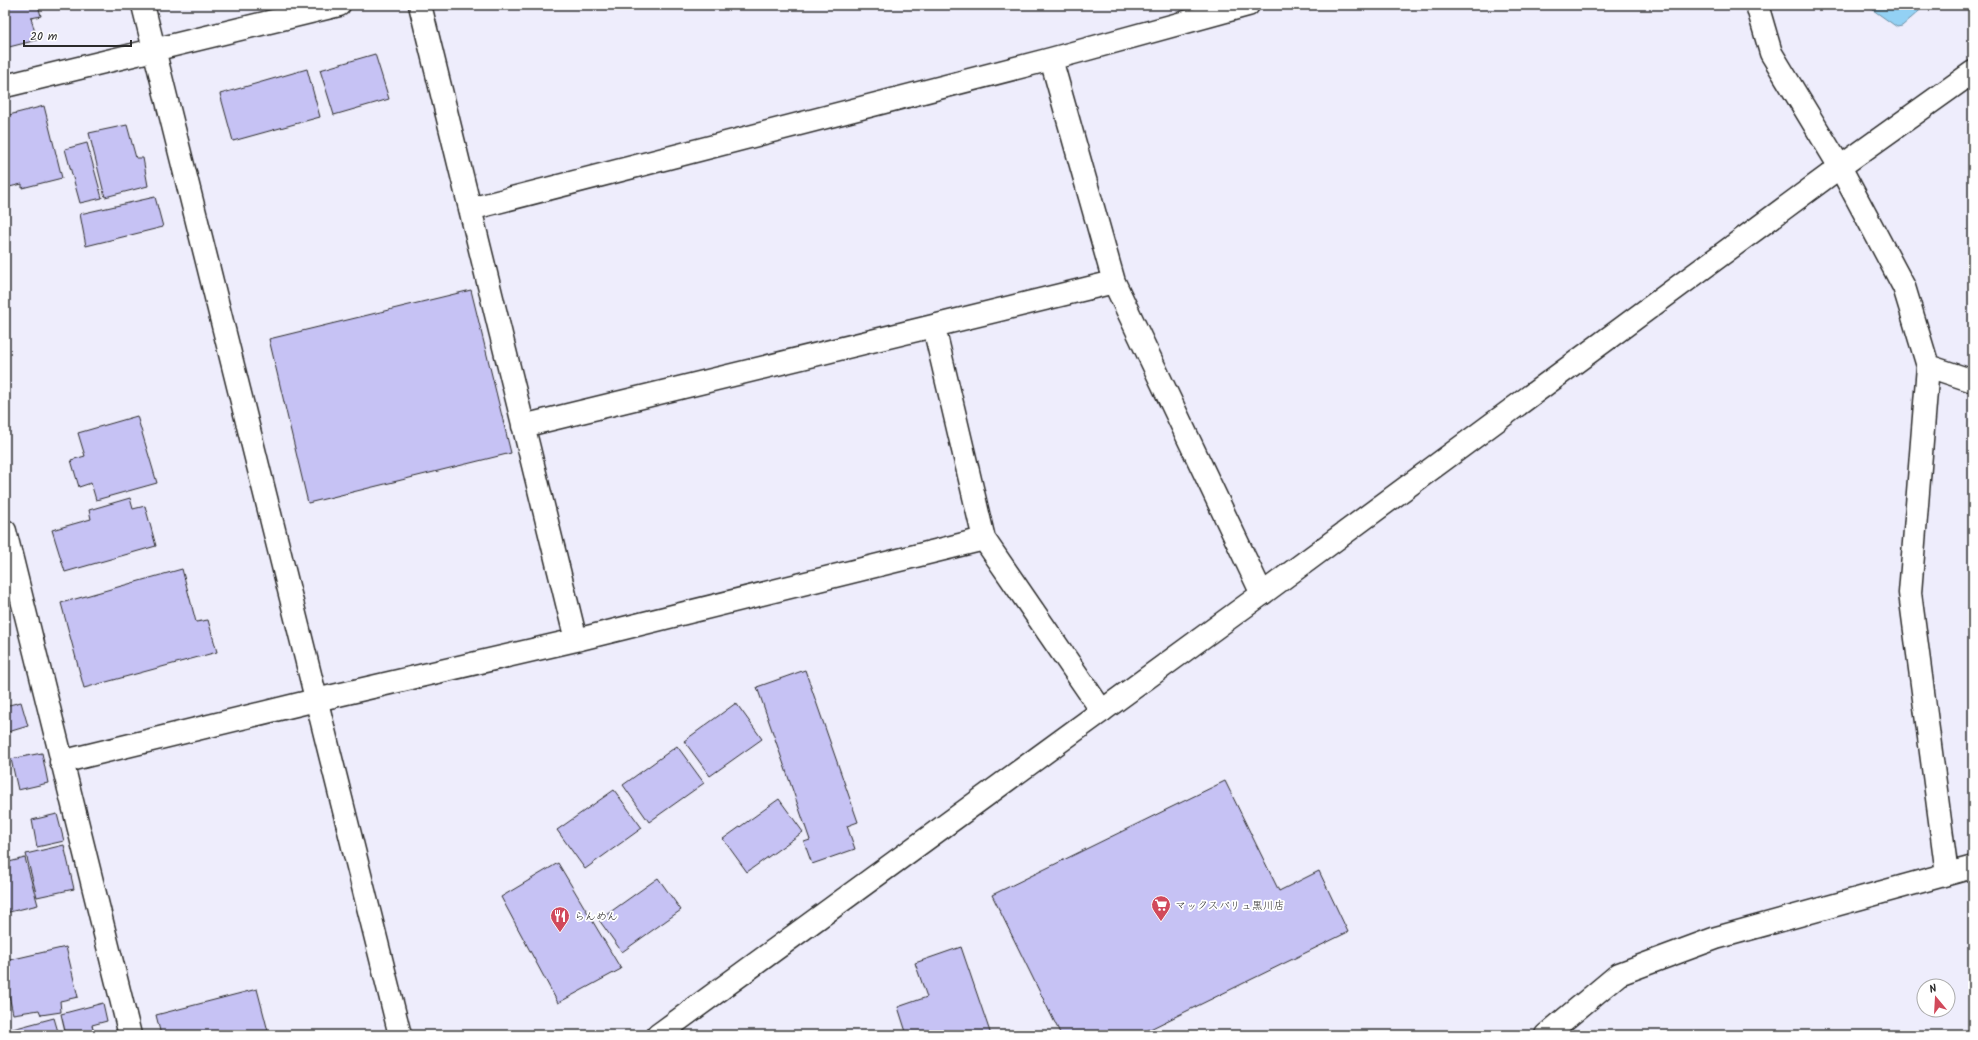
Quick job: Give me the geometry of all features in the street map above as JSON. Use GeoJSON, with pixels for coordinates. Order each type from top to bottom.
{"type":"FeatureCollection","features":[{"type":"Feature","properties":{"kind":"street"},"geometry":{"type":"LineString","coordinates":[[143,5],[400,1035]]}},
{"type":"Feature","properties":{"kind":"street"},"geometry":{"type":"LineString","coordinates":[[5,86],[339,5]]}},
{"type":"Feature","properties":{"kind":"street"},"geometry":{"type":"LineString","coordinates":[[420,5],[576,640]]}},
{"type":"Feature","properties":{"kind":"street"},"geometry":{"type":"LineString","coordinates":[[470,209],[1051,59],[1248,5]]}},
{"type":"Feature","properties":{"kind":"street"},"geometry":{"type":"LineString","coordinates":[[1757,5],[1770,53],[1840,167],[1904,287],[1928,366],[1910,593],[1947,874]]}},
{"type":"Feature","properties":{"kind":"street"},"geometry":{"type":"LineString","coordinates":[[1051,59],[1114,282],[1262,594]]}},
{"type":"Feature","properties":{"kind":"street"},"geometry":{"type":"LineString","coordinates":[[658,1035],[1262,594],[1840,167],[1973,72]]}},
{"type":"Feature","properties":{"kind":"street"},"geometry":{"type":"LineString","coordinates":[[523,426],[1114,282]]}},
{"type":"Feature","properties":{"kind":"street"},"geometry":{"type":"LineString","coordinates":[[934,326],[984,539],[1102,711]]}},
{"type":"Feature","properties":{"kind":"street"},"geometry":{"type":"LineString","coordinates":[[1928,366],[1973,382]]}},
{"type":"Feature","properties":{"kind":"street"},"geometry":{"type":"LineString","coordinates":[[5,531],[9,563],[62,762],[130,1035]]}},
{"type":"Feature","properties":{"kind":"street"},"geometry":{"type":"LineString","coordinates":[[62,762],[316,700],[576,640],[984,539]]}},
{"type":"Feature","properties":{"kind":"street"},"geometry":{"type":"LineString","coordinates":[[1552,1032],[1619,974],[1716,938],[1973,866]]}},
{"type":"Feature","properties":{"kind":"water"},"geometry":{"type":"Polygon","coordinates":[[[1866,5],[1926,5],[1902,26],[1897,27],[1866,5]]]}},
{"type":"Feature","properties":{"kind":"building"},"geometry":{"type":"Polygon","coordinates":[[[5,5],[38,5],[41,16],[31,18],[37,40],[5,48],[5,5]]]}},
{"type":"Feature","properties":{"kind":"building"},"geometry":{"type":"Polygon","coordinates":[[[375,54],[389,99],[334,115],[320,70],[375,54]]]}},
{"type":"Feature","properties":{"kind":"building"},"geometry":{"type":"Polygon","coordinates":[[[307,69],[320,117],[233,141],[220,94],[307,69]]]}},
{"type":"Feature","properties":{"kind":"building"},"geometry":{"type":"Polygon","coordinates":[[[44,106],[62,178],[22,188],[22,184],[5,188],[5,116],[44,106]]]}},
{"type":"Feature","properties":{"kind":"building"},"geometry":{"type":"Polygon","coordinates":[[[127,125],[136,158],[143,158],[148,186],[105,197],[89,133],[127,125]]]}},
{"type":"Feature","properties":{"kind":"building"},"geometry":{"type":"Polygon","coordinates":[[[87,143],[102,198],[80,203],[65,149],[87,143]]]}},
{"type":"Feature","properties":{"kind":"building"},"geometry":{"type":"Polygon","coordinates":[[[155,197],[163,227],[86,246],[80,214],[155,197]]]}},
{"type":"Feature","properties":{"kind":"building"},"geometry":{"type":"Polygon","coordinates":[[[471,290],[511,453],[308,503],[269,339],[471,290]]]}},
{"type":"Feature","properties":{"kind":"building"},"geometry":{"type":"Polygon","coordinates":[[[137,416],[157,483],[96,500],[91,483],[79,487],[71,460],[85,456],[78,433],[137,416]]]}},
{"type":"Feature","properties":{"kind":"building"},"geometry":{"type":"Polygon","coordinates":[[[130,498],[133,509],[145,506],[156,546],[65,572],[52,530],[91,519],[89,510],[130,498]]]}},
{"type":"Feature","properties":{"kind":"building"},"geometry":{"type":"Polygon","coordinates":[[[182,569],[196,622],[208,620],[217,652],[84,688],[61,603],[182,569]]]}},
{"type":"Feature","properties":{"kind":"building"},"geometry":{"type":"Polygon","coordinates":[[[805,670],[858,822],[847,826],[855,849],[812,864],[804,842],[810,840],[757,687],[805,670]]]}},
{"type":"Feature","properties":{"kind":"building"},"geometry":{"type":"Polygon","coordinates":[[[21,702],[28,726],[5,733],[5,706],[21,702]]]}},
{"type":"Feature","properties":{"kind":"building"},"geometry":{"type":"Polygon","coordinates":[[[736,703],[762,739],[710,776],[684,741],[736,703]]]}},
{"type":"Feature","properties":{"kind":"building"},"geometry":{"type":"Polygon","coordinates":[[[677,746],[704,783],[649,822],[623,785],[677,746]]]}},
{"type":"Feature","properties":{"kind":"building"},"geometry":{"type":"Polygon","coordinates":[[[42,753],[48,783],[18,790],[11,759],[42,753]]]}},
{"type":"Feature","properties":{"kind":"building"},"geometry":{"type":"Polygon","coordinates":[[[1225,781],[1279,891],[1319,871],[1348,932],[1138,1035],[1061,1035],[992,895],[1225,781]]]}},
{"type":"Feature","properties":{"kind":"building"},"geometry":{"type":"Polygon","coordinates":[[[614,790],[642,828],[585,869],[557,830],[614,790]]]}},
{"type":"Feature","properties":{"kind":"building"},"geometry":{"type":"Polygon","coordinates":[[[779,799],[803,832],[747,872],[723,839],[779,799]]]}},
{"type":"Feature","properties":{"kind":"building"},"geometry":{"type":"Polygon","coordinates":[[[57,814],[64,841],[37,847],[32,820],[57,814]]]}},
{"type":"Feature","properties":{"kind":"building"},"geometry":{"type":"Polygon","coordinates":[[[64,845],[74,889],[37,897],[26,854],[64,845]]]}},
{"type":"Feature","properties":{"kind":"building"},"geometry":{"type":"Polygon","coordinates":[[[25,858],[38,905],[5,913],[5,863],[25,858]]]}},
{"type":"Feature","properties":{"kind":"building","name":"らんめん"},"geometry":{"type":"Polygon","coordinates":[[[558,863],[621,969],[558,1003],[501,897],[558,863]]]}},
{"type":"Feature","properties":{"kind":"building"},"geometry":{"type":"Polygon","coordinates":[[[658,878],[681,910],[622,952],[599,920],[658,878]]]}},
{"type":"Feature","properties":{"kind":"building"},"geometry":{"type":"Polygon","coordinates":[[[66,947],[78,997],[60,1001],[61,1012],[41,1015],[39,1010],[13,1014],[5,977],[5,961],[66,947]]]}},
{"type":"Feature","properties":{"kind":"building"},"geometry":{"type":"Polygon","coordinates":[[[961,947],[991,1035],[907,1035],[898,1007],[927,997],[915,963],[961,947]]]}},
{"type":"Feature","properties":{"kind":"building"},"geometry":{"type":"Polygon","coordinates":[[[257,989],[269,1035],[161,1035],[156,1015],[257,989]]]}},
{"type":"Feature","properties":{"kind":"building"},"geometry":{"type":"Polygon","coordinates":[[[103,1003],[107,1021],[92,1025],[95,1035],[66,1035],[61,1014],[103,1003]]]}},
{"type":"Feature","properties":{"kind":"building"},"geometry":{"type":"Polygon","coordinates":[[[54,1018],[59,1035],[11,1035],[9,1030],[54,1018]]]}},
{"type":"Feature","properties":{"kind":"place","name":"マックスバリュ黒川店"},"geometry":{"type":"Point","coordinates":[1161,922]}},
{"type":"Feature","properties":{"kind":"place","name":"らんめん"},"geometry":{"type":"Point","coordinates":[560,933]}}]}
